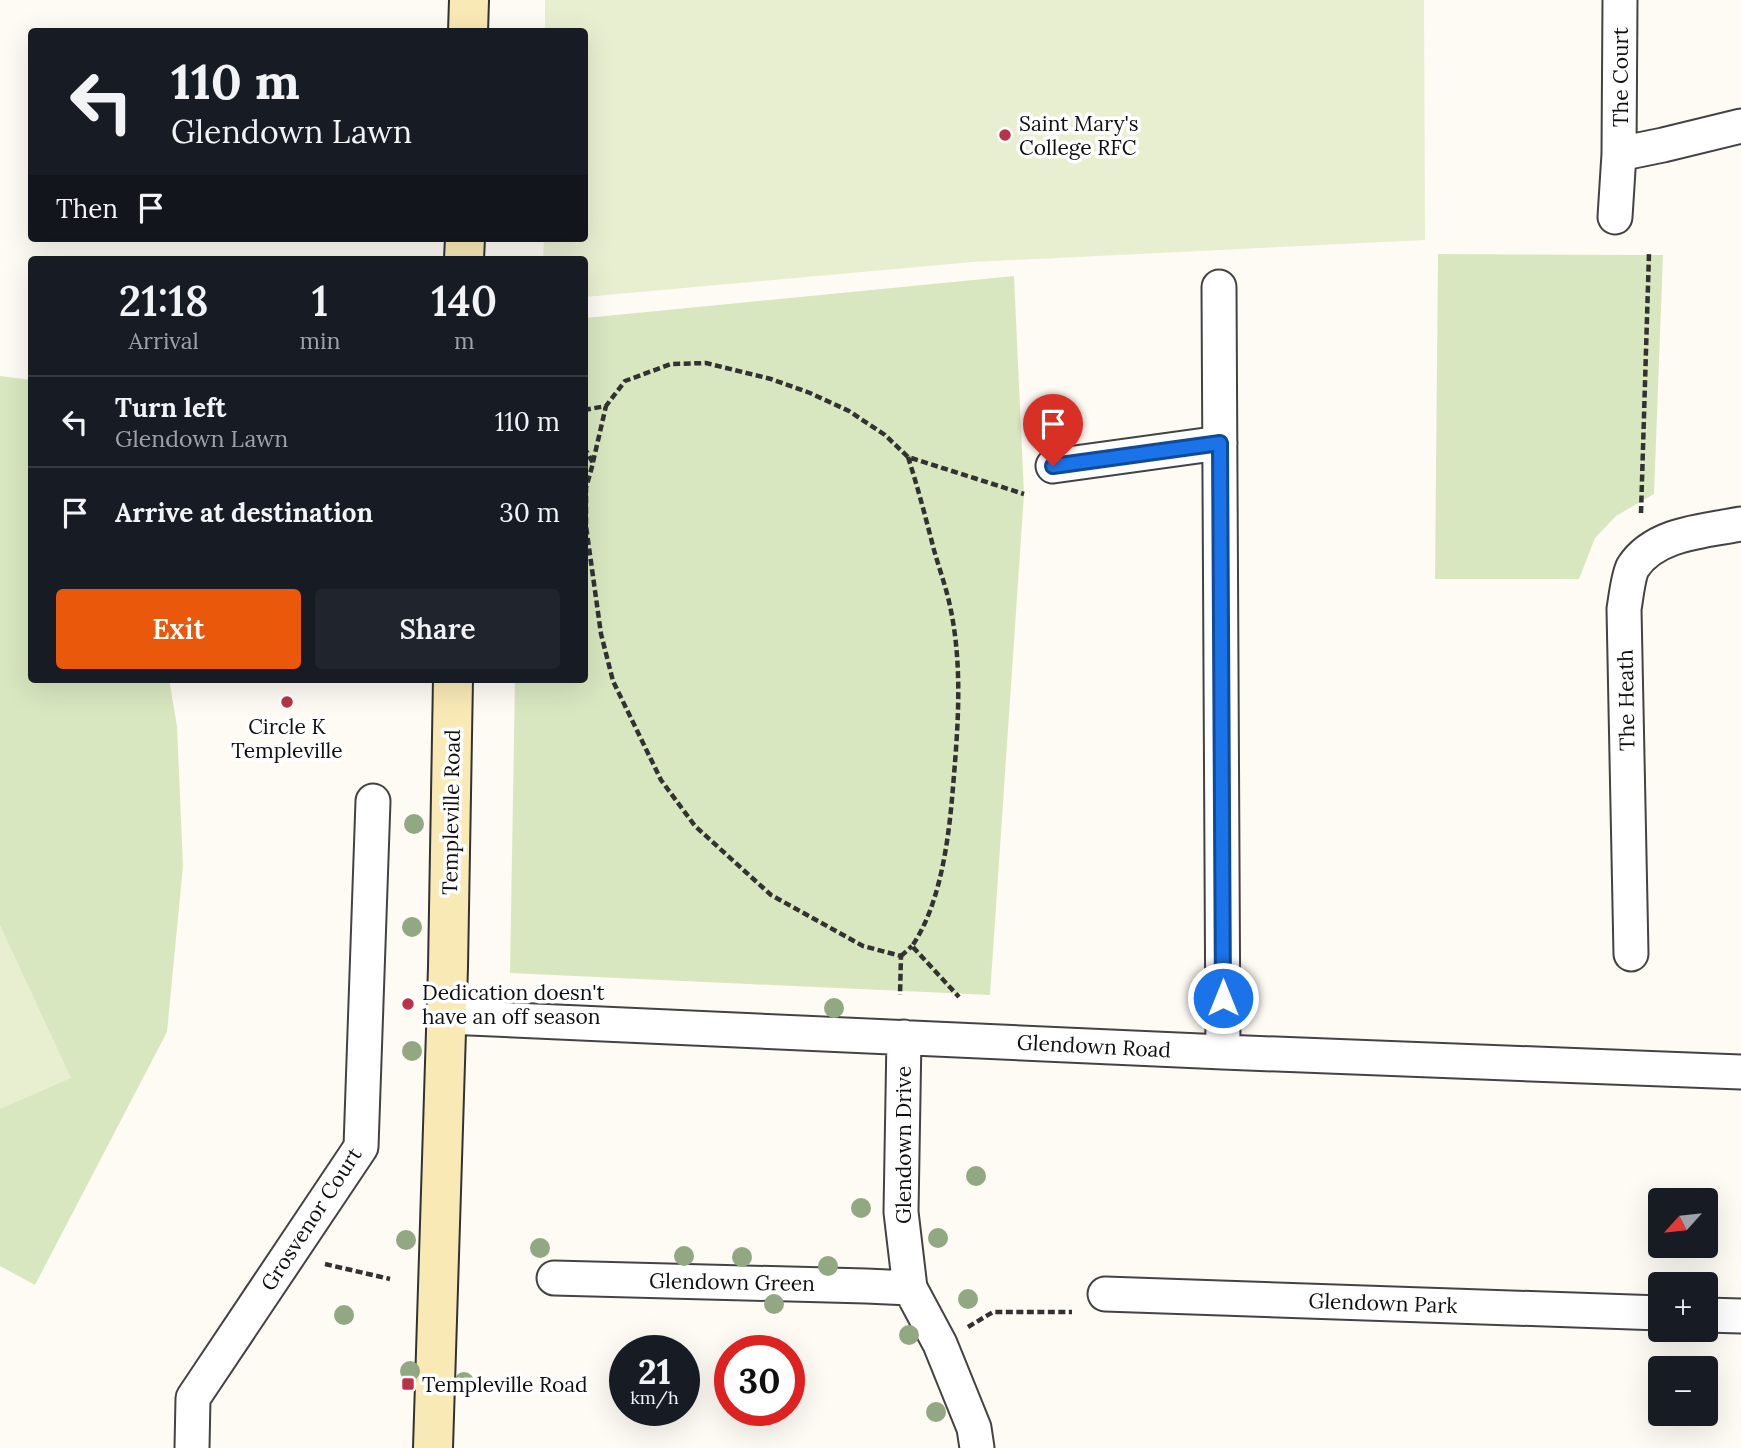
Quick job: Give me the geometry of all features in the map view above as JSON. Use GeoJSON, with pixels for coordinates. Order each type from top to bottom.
{"type":"FeatureCollection","features":[{"type":"Feature","properties":{"kind":"main road"},"geometry":{"type":"LineString","coordinates":[[468,28],[469,0]]}},
{"type":"Feature","properties":{"kind":"main road","name":"Templeville Road"},"geometry":{"type":"LineString","coordinates":[[433,1448],[447,1017],[453,683]]}},
{"type":"Feature","properties":{"kind":"street","name":"The Court"},"geometry":{"type":"LineString","coordinates":[[1615,217],[1619,154],[1620,0]]}},
{"type":"Feature","properties":{"kind":"street","name":"The Court"},"geometry":{"type":"LineString","coordinates":[[1619,154],[1741,126]]}},
{"type":"Feature","properties":{"kind":"street"},"geometry":{"type":"LineString","coordinates":[[1219,287],[1223,1052]]}},
{"type":"Feature","properties":{"kind":"street"},"geometry":{"type":"LineString","coordinates":[[1053,466],[1220,443]]}},
{"type":"Feature","properties":{"kind":"street","name":"The Heath"},"geometry":{"type":"LineString","coordinates":[[1631,954],[1624,610],[1632,568],[1654,545],[1688,534],[1741,524]]}},
{"type":"Feature","properties":{"kind":"street","name":"Grosvenor Court"},"geometry":{"type":"LineString","coordinates":[[192,1448],[193,1398],[361,1147],[373,801]]}},
{"type":"Feature","properties":{"kind":"street","name":"Glendown Road"},"geometry":{"type":"LineString","coordinates":[[447,1017],[1741,1072]]}},
{"type":"Feature","properties":{"kind":"street","name":"Glendown Drive"},"geometry":{"type":"LineString","coordinates":[[904,1037],[901,1212],[910,1288],[940,1344],[974,1428],[977,1448]]}},
{"type":"Feature","properties":{"kind":"street","name":"Glendown Green"},"geometry":{"type":"LineString","coordinates":[[554,1278],[910,1288]]}},
{"type":"Feature","properties":{"kind":"street","name":"Glendown Park"},"geometry":{"type":"LineString","coordinates":[[1105,1294],[1648,1313]]}},
{"type":"Feature","properties":{"kind":"street"},"geometry":{"type":"LineString","coordinates":[[1718,1315],[1741,1316]]}},
{"type":"Feature","properties":{"kind":"path"},"geometry":{"type":"LineString","coordinates":[[1641,513],[1650,253]]}},
{"type":"Feature","properties":{"kind":"path"},"geometry":{"type":"LineString","coordinates":[[588,481],[606,406],[625,381],[671,364],[706,363],[771,379],[810,393],[858,417],[885,435],[908,457],[1024,494]]}},
{"type":"Feature","properties":{"kind":"path"},"geometry":{"type":"LineString","coordinates":[[588,409],[606,406]]}},
{"type":"Feature","properties":{"kind":"path"},"geometry":{"type":"LineString","coordinates":[[588,454],[593,463]]}},
{"type":"Feature","properties":{"kind":"path"},"geometry":{"type":"LineString","coordinates":[[900,995],[901,956],[923,930],[935,894],[950,821],[958,736],[957,648],[950,605],[908,457]]}},
{"type":"Feature","properties":{"kind":"path"},"geometry":{"type":"LineString","coordinates":[[588,540],[601,634],[613,681],[661,780],[695,826],[771,895],[863,946],[901,956]]}},
{"type":"Feature","properties":{"kind":"path"},"geometry":{"type":"LineString","coordinates":[[912,946],[959,996]]}},
{"type":"Feature","properties":{"kind":"path"},"geometry":{"type":"LineString","coordinates":[[314,1261],[390,1279]]}},
{"type":"Feature","properties":{"kind":"path"},"geometry":{"type":"LineString","coordinates":[[962,1331],[993,1312],[1072,1312]]}},
{"type":"Feature","properties":{"kind":"green space","name":"Saint Mary's College RFC"},"geometry":{"type":"Polygon","coordinates":[[[545,0],[1424,0],[1425,240],[973,262],[588,297],[588,256],[543,256],[544,242],[588,242],[588,28],[545,28],[545,0]]]}},
{"type":"Feature","properties":{"kind":"green space"},"geometry":{"type":"Polygon","coordinates":[[[1438,254],[1663,255],[1654,494],[1616,516],[1595,538],[1579,579],[1435,579],[1438,254]]]}},
{"type":"Feature","properties":{"kind":"green space"},"geometry":{"type":"Polygon","coordinates":[[[1014,276],[1024,494],[990,995],[510,973],[515,683],[588,683],[588,318],[1014,276]]]}},
{"type":"Feature","properties":{"kind":"green space"},"geometry":{"type":"Polygon","coordinates":[[[0,376],[28,380],[28,683],[170,683],[177,726],[183,866],[167,1032],[35,1285],[0,1266],[0,376]]]}},
{"type":"Feature","properties":{"kind":"green space"},"geometry":{"type":"Polygon","coordinates":[[[0,925],[71,1078],[0,1109],[0,925]]]}},
{"type":"Feature","properties":{"kind":"place","name":"Saint Mary's College RFC"},"geometry":{"type":"Point","coordinates":[1005,135]}},
{"type":"Feature","properties":{"kind":"place","name":"Circle K Templeville"},"geometry":{"type":"Point","coordinates":[287,702]}},
{"type":"Feature","properties":{"kind":"place","name":"Dedication doesn't have an off season"},"geometry":{"type":"Point","coordinates":[408,1004]}},
{"type":"Feature","properties":{"kind":"place","name":"Templeville Road"},"geometry":{"type":"Point","coordinates":[408,1384]}},
{"type":"Feature","properties":{"kind":"route"},"geometry":{"type":"LineString","coordinates":[[1053,466],[1220,443],[1223,998]]}}]}
